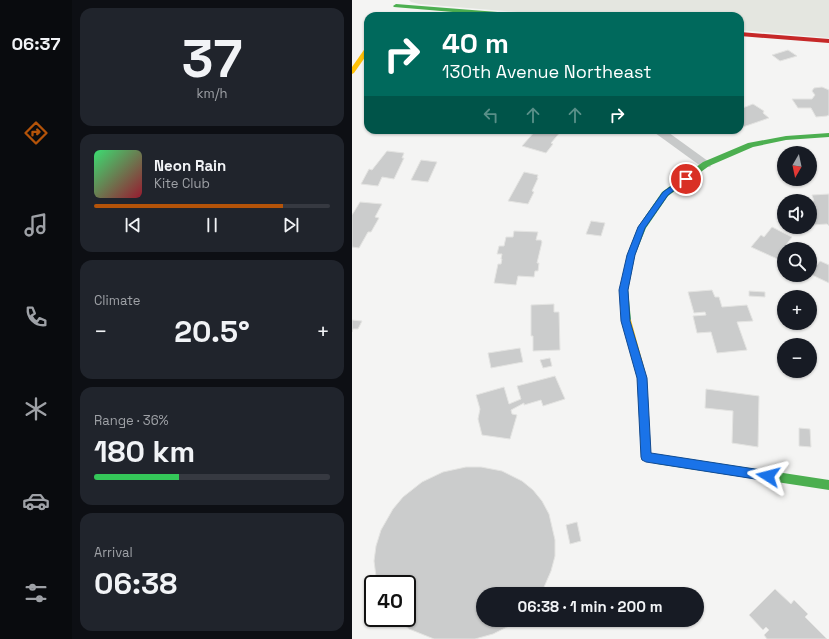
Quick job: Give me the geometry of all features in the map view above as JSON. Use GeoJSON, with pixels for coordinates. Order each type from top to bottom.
{"type":"FeatureCollection","features":[{"type":"Feature","properties":{"kind":"street"},"geometry":{"type":"LineString","coordinates":[[395,7],[466,12]]}},
{"type":"Feature","properties":{"kind":"street"},"geometry":{"type":"LineString","coordinates":[[744,34],[829,41]]}},
{"type":"Feature","properties":{"kind":"street"},"geometry":{"type":"LineString","coordinates":[[352,72],[364,54]]}},
{"type":"Feature","properties":{"kind":"street"},"geometry":{"type":"LineString","coordinates":[[663,134],[706,164]]}},
{"type":"Feature","properties":{"kind":"street"},"geometry":{"type":"LineString","coordinates":[[829,135],[786,138],[751,145],[706,164],[665,194],[642,227],[630,261],[624,290],[626,321],[642,378],[646,457],[829,485]]}},
{"type":"Feature","properties":{"kind":"shaded area"},"geometry":{"type":"Polygon","coordinates":[[[409,0],[829,0],[829,38],[744,30],[744,12],[518,12],[419,4],[409,0]]]}},
{"type":"Feature","properties":{"kind":"building"},"geometry":{"type":"Polygon","coordinates":[[[788,50],[797,56],[780,61],[772,55],[788,50]]]}},
{"type":"Feature","properties":{"kind":"building"},"geometry":{"type":"Polygon","coordinates":[[[822,87],[829,90],[829,115],[827,116],[816,117],[811,108],[798,108],[792,99],[812,99],[815,95],[812,91],[814,88],[822,87]]]}},
{"type":"Feature","properties":{"kind":"building"},"geometry":{"type":"Polygon","coordinates":[[[753,104],[764,111],[763,113],[769,118],[744,127],[744,107],[753,104]]]}},
{"type":"Feature","properties":{"kind":"building"},"geometry":{"type":"Polygon","coordinates":[[[532,134],[559,134],[551,143],[553,144],[546,153],[522,146],[532,134]]]}},
{"type":"Feature","properties":{"kind":"building"},"geometry":{"type":"Polygon","coordinates":[[[387,151],[404,153],[402,158],[404,158],[394,179],[382,177],[378,186],[361,184],[369,169],[372,170],[387,151]]]}},
{"type":"Feature","properties":{"kind":"building"},"geometry":{"type":"Polygon","coordinates":[[[421,160],[437,162],[428,182],[411,180],[421,160]]]}},
{"type":"Feature","properties":{"kind":"building"},"geometry":{"type":"Polygon","coordinates":[[[524,172],[538,175],[532,191],[534,192],[528,204],[508,201],[524,172]]]}},
{"type":"Feature","properties":{"kind":"building"},"geometry":{"type":"Polygon","coordinates":[[[829,194],[829,226],[827,224],[817,225],[817,195],[829,194]]]}},
{"type":"Feature","properties":{"kind":"building"},"geometry":{"type":"Polygon","coordinates":[[[360,202],[382,204],[375,217],[379,218],[371,232],[368,232],[359,248],[352,247],[352,215],[360,202]]]}},
{"type":"Feature","properties":{"kind":"building"},"geometry":{"type":"Polygon","coordinates":[[[591,221],[605,223],[601,236],[586,234],[591,221]]]}},
{"type":"Feature","properties":{"kind":"building"},"geometry":{"type":"Polygon","coordinates":[[[772,227],[777,230],[777,234],[786,234],[792,237],[788,242],[777,242],[777,259],[751,247],[761,235],[764,237],[772,227]]]}},
{"type":"Feature","properties":{"kind":"building"},"geometry":{"type":"Polygon","coordinates":[[[514,231],[538,232],[536,240],[541,240],[542,242],[537,263],[539,263],[538,271],[535,271],[534,277],[518,276],[516,285],[494,283],[498,264],[501,264],[502,259],[502,254],[497,254],[499,246],[504,246],[506,237],[513,237],[514,231]]]}},
{"type":"Feature","properties":{"kind":"building"},"geometry":{"type":"Polygon","coordinates":[[[820,261],[829,265],[829,283],[817,277],[817,265],[820,261]]]}},
{"type":"Feature","properties":{"kind":"building"},"geometry":{"type":"Polygon","coordinates":[[[712,290],[715,297],[719,297],[722,307],[747,305],[753,321],[737,322],[747,350],[717,353],[711,332],[697,333],[693,316],[706,315],[705,312],[694,313],[688,292],[712,290]]]}},
{"type":"Feature","properties":{"kind":"building"},"geometry":{"type":"Polygon","coordinates":[[[749,291],[765,292],[765,297],[749,296],[749,291]]]}},
{"type":"Feature","properties":{"kind":"building"},"geometry":{"type":"Polygon","coordinates":[[[554,304],[554,312],[559,312],[560,350],[533,351],[533,336],[531,336],[531,305],[554,304]]]}},
{"type":"Feature","properties":{"kind":"building"},"geometry":{"type":"Polygon","coordinates":[[[352,320],[362,321],[358,329],[353,329],[352,332],[352,320]]]}},
{"type":"Feature","properties":{"kind":"building"},"geometry":{"type":"Polygon","coordinates":[[[520,348],[523,362],[491,368],[488,353],[520,348]]]}},
{"type":"Feature","properties":{"kind":"building"},"geometry":{"type":"Polygon","coordinates":[[[550,358],[552,366],[543,368],[540,360],[550,358]]]}},
{"type":"Feature","properties":{"kind":"building"},"geometry":{"type":"Polygon","coordinates":[[[555,376],[565,399],[543,406],[541,400],[524,405],[524,403],[511,410],[512,414],[517,415],[510,439],[482,435],[478,419],[480,409],[476,395],[504,387],[509,404],[521,399],[517,386],[555,376]]]}},
{"type":"Feature","properties":{"kind":"building"},"geometry":{"type":"Polygon","coordinates":[[[706,389],[759,396],[758,447],[732,443],[733,411],[705,408],[706,389]]]}},
{"type":"Feature","properties":{"kind":"building"},"geometry":{"type":"Polygon","coordinates":[[[799,428],[810,429],[811,447],[799,446],[799,428]]]}},
{"type":"Feature","properties":{"kind":"building"},"geometry":{"type":"Polygon","coordinates":[[[466,467],[481,467],[502,471],[522,481],[533,490],[542,501],[549,514],[555,540],[555,556],[551,571],[544,587],[476,587],[476,627],[507,627],[493,634],[475,639],[434,639],[409,629],[407,627],[416,627],[416,575],[376,575],[374,561],[376,546],[381,530],[393,509],[403,497],[422,482],[443,472],[466,467]]]}},
{"type":"Feature","properties":{"kind":"building"},"geometry":{"type":"Polygon","coordinates":[[[577,522],[581,541],[570,544],[566,525],[577,522]]]}},
{"type":"Feature","properties":{"kind":"building"},"geometry":{"type":"Polygon","coordinates":[[[775,589],[791,604],[794,600],[808,614],[805,617],[827,639],[767,639],[764,635],[769,630],[766,627],[763,630],[749,615],[775,589]]]}},
{"type":"Feature","properties":{"kind":"traffic: fast"},"geometry":{"type":"LineString","coordinates":[[396,6],[472,12]]}},
{"type":"Feature","properties":{"kind":"traffic: fast"},"geometry":{"type":"LineString","coordinates":[[626,320],[624,290],[631,255],[642,227],[665,194],[706,164],[751,145],[786,138],[829,135]]}},
{"type":"Feature","properties":{"kind":"traffic: fast"},"geometry":{"type":"LineString","coordinates":[[657,459],[829,485]]}},
{"type":"Feature","properties":{"kind":"traffic: slow"},"geometry":{"type":"LineString","coordinates":[[352,72],[364,54]]}},
{"type":"Feature","properties":{"kind":"traffic: slow"},"geometry":{"type":"LineString","coordinates":[[626,320],[642,378],[646,457],[657,459]]}},
{"type":"Feature","properties":{"kind":"traffic: jam"},"geometry":{"type":"LineString","coordinates":[[744,34],[829,41]]}},
{"type":"Feature","properties":{"kind":"route"},"geometry":{"type":"LineString","coordinates":[[686,179],[665,194],[642,227],[631,255],[624,290],[626,321],[642,378],[646,457],[768,476]]}}]}
